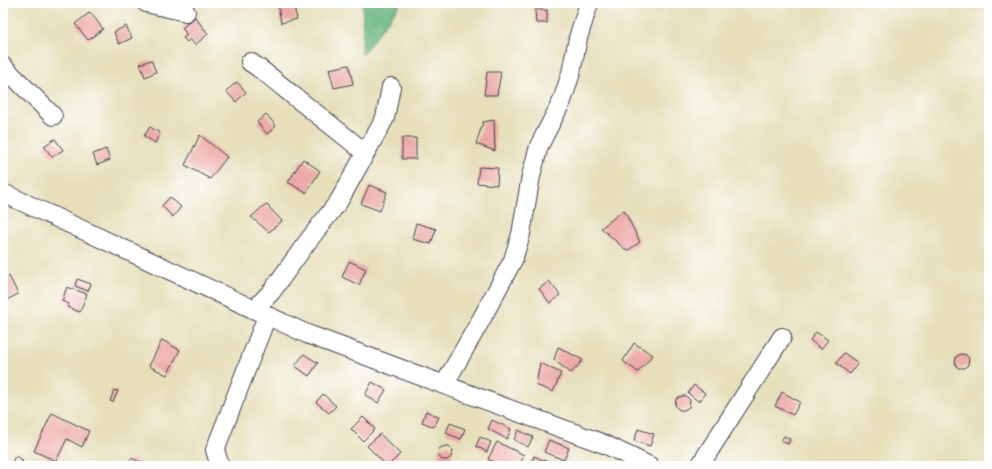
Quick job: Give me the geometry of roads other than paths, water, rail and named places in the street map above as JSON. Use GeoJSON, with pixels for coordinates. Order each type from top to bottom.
{"type":"FeatureCollection","features":[{"type":"Feature","properties":{"kind":"street"},"geometry":{"type":"LineString","coordinates":[[146,3],[186,12]]}},
{"type":"Feature","properties":{"kind":"street"},"geometry":{"type":"LineString","coordinates":[[444,385],[513,260],[521,234],[531,176],[539,146],[562,101],[572,73],[585,7]]}},
{"type":"Feature","properties":{"kind":"street"},"geometry":{"type":"LineString","coordinates":[[250,62],[336,128],[365,153]]}},
{"type":"Feature","properties":{"kind":"street"},"geometry":{"type":"LineString","coordinates":[[3,66],[53,116]]}},
{"type":"Feature","properties":{"kind":"street"},"geometry":{"type":"LineString","coordinates":[[220,466],[215,450],[261,313],[272,291],[305,244],[339,201],[385,118],[391,87]]}},
{"type":"Feature","properties":{"kind":"street"},"geometry":{"type":"LineString","coordinates":[[3,193],[307,334],[604,444],[650,466]]}},
{"type":"Feature","properties":{"kind":"street"},"geometry":{"type":"LineString","coordinates":[[700,466],[782,337]]}}]}
